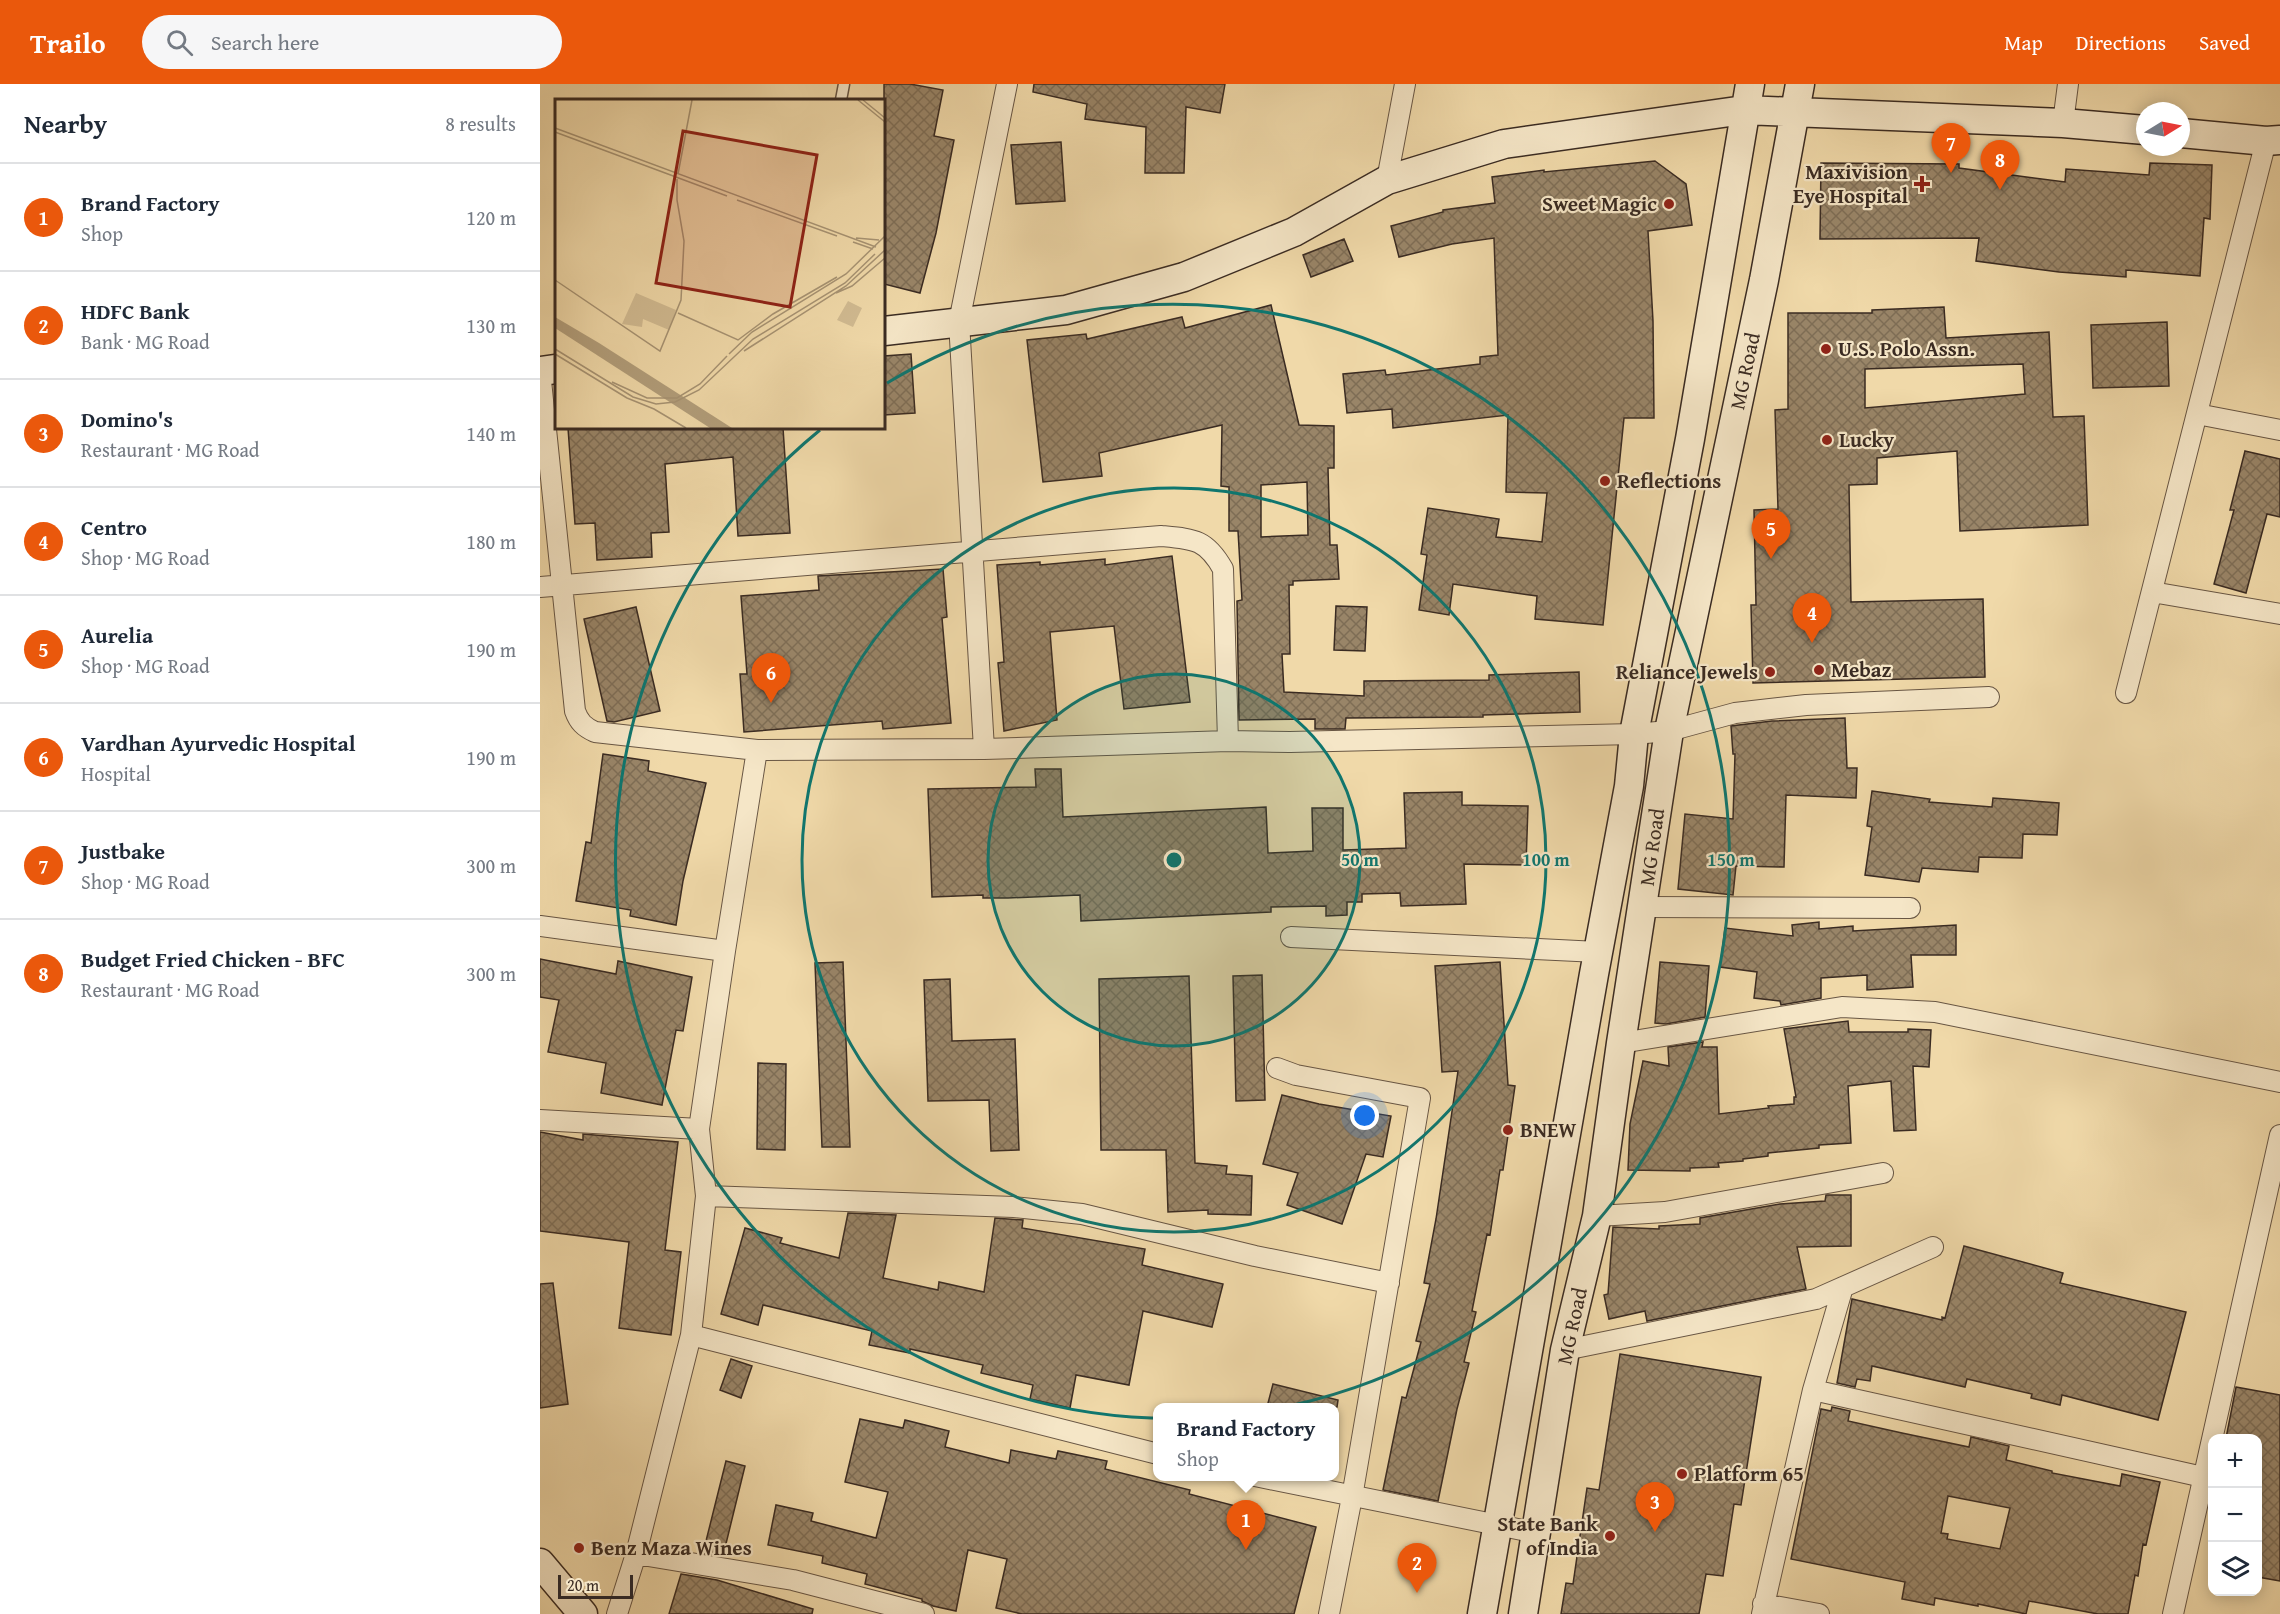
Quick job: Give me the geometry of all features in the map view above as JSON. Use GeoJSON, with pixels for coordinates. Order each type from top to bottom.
{"type":"FeatureCollection","features":[{"type":"Feature","properties":{"kind":"main road"},"geometry":{"type":"LineString","coordinates":[[885,331],[1066,310],[1184,277],[1294,232],[1387,180],[1504,144],[1747,97],[1797,98],[2136,129]]}},
{"type":"Feature","properties":{"kind":"main road","name":"MG Road"},"geometry":{"type":"LineString","coordinates":[[1482,1614],[1629,786],[1634,734],[1732,202],[1747,97]]}},
{"type":"Feature","properties":{"kind":"main road","name":"MG Road"},"geometry":{"type":"LineString","coordinates":[[1523,1614],[1565,1350],[1597,1215],[1669,731],[1764,280],[1797,98]]}},
{"type":"Feature","properties":{"kind":"main road"},"geometry":{"type":"LineString","coordinates":[[2190,134],[2273,140]]}},
{"type":"Feature","properties":{"kind":"main road"},"geometry":{"type":"LineString","coordinates":[[540,371],[555,369]]}},
{"type":"Feature","properties":{"kind":"main road"},"geometry":{"type":"LineString","coordinates":[[1544,1263],[1584,1269]]}},
{"type":"Feature","properties":{"kind":"main road"},"geometry":{"type":"LineString","coordinates":[[540,1563],[583,1614]]}},
{"type":"Feature","properties":{"kind":"street"},"geometry":{"type":"LineString","coordinates":[[984,749],[959,322],[1007,84]]}},
{"type":"Feature","properties":{"kind":"street"},"geometry":{"type":"LineString","coordinates":[[1387,180],[1404,84]]}},
{"type":"Feature","properties":{"kind":"street"},"geometry":{"type":"LineString","coordinates":[[2063,123],[2068,84]]}},
{"type":"Feature","properties":{"kind":"street"},"geometry":{"type":"LineString","coordinates":[[2126,693],[2197,414],[2273,140]]}},
{"type":"Feature","properties":{"kind":"street"},"geometry":{"type":"LineString","coordinates":[[540,371],[575,711],[579,721],[586,728],[595,732],[757,750],[984,749],[1228,741],[1290,742],[1634,734],[1669,731],[1736,713],[1806,705],[1989,697]]}},
{"type":"Feature","properties":{"kind":"street"},"geometry":{"type":"LineString","coordinates":[[2197,414],[2280,430]]}},
{"type":"Feature","properties":{"kind":"street"},"geometry":{"type":"LineString","coordinates":[[540,587],[1161,536],[1190,538],[1213,551],[1223,570],[1228,741]]}},
{"type":"Feature","properties":{"kind":"street"},"geometry":{"type":"LineString","coordinates":[[2152,591],[2280,614]]}},
{"type":"Feature","properties":{"kind":"street"},"geometry":{"type":"LineString","coordinates":[[617,1614],[636,1554],[691,1335],[706,1196],[699,1129],[757,750]]}},
{"type":"Feature","properties":{"kind":"street"},"geometry":{"type":"LineString","coordinates":[[1643,907],[1910,908]]}},
{"type":"Feature","properties":{"kind":"street"},"geometry":{"type":"LineString","coordinates":[[540,926],[725,951]]}},
{"type":"Feature","properties":{"kind":"street"},"geometry":{"type":"LineString","coordinates":[[1291,937],[1598,951]]}},
{"type":"Feature","properties":{"kind":"street"},"geometry":{"type":"LineString","coordinates":[[1621,1043],[1842,1007],[1935,1012],[2280,1082]]}},
{"type":"Feature","properties":{"kind":"street"},"geometry":{"type":"LineString","coordinates":[[1277,1068],[1296,1075],[1420,1098],[1352,1497],[1329,1614]]}},
{"type":"Feature","properties":{"kind":"street"},"geometry":{"type":"LineString","coordinates":[[540,1119],[699,1129]]}},
{"type":"Feature","properties":{"kind":"street"},"geometry":{"type":"LineString","coordinates":[[2173,1614],[2280,1135]]}},
{"type":"Feature","properties":{"kind":"street"},"geometry":{"type":"LineString","coordinates":[[1597,1215],[1665,1212],[1882,1173]]}},
{"type":"Feature","properties":{"kind":"street"},"geometry":{"type":"LineString","coordinates":[[706,1196],[1014,1207],[1082,1214],[1255,1256],[1389,1283]]}},
{"type":"Feature","properties":{"kind":"street"},"geometry":{"type":"LineString","coordinates":[[1565,1350],[1816,1299],[1933,1247]]}},
{"type":"Feature","properties":{"kind":"street"},"geometry":{"type":"LineString","coordinates":[[1819,1614],[1763,1609],[1813,1390],[1843,1287]]}},
{"type":"Feature","properties":{"kind":"street"},"geometry":{"type":"LineString","coordinates":[[691,1335],[1153,1453]]}},
{"type":"Feature","properties":{"kind":"street"},"geometry":{"type":"LineString","coordinates":[[1813,1390],[2203,1477]]}},
{"type":"Feature","properties":{"kind":"street"},"geometry":{"type":"LineString","coordinates":[[1278,1481],[1537,1533]]}},
{"type":"Feature","properties":{"kind":"street"},"geometry":{"type":"LineString","coordinates":[[636,1554],[793,1580],[924,1614]]}},
{"type":"Feature","properties":{"kind":"lane"},"geometry":{"type":"LineString","coordinates":[[842,99],[844,84]]}},
{"type":"Feature","properties":{"kind":"building"},"geometry":{"type":"Polygon","coordinates":[[[884,84],[910,84],[943,90],[934,136],[954,140],[936,233],[920,293],[885,284],[884,84]]]}},
{"type":"Feature","properties":{"kind":"building"},"geometry":{"type":"Polygon","coordinates":[[[1034,84],[1225,84],[1220,113],[1186,107],[1184,173],[1145,173],[1146,127],[1085,119],[1087,104],[1033,92],[1034,84]]]}},
{"type":"Feature","properties":{"kind":"building"},"geometry":{"type":"Polygon","coordinates":[[[1061,142],[1065,201],[1016,204],[1011,145],[1061,142]]]}},
{"type":"Feature","properties":{"kind":"building"},"geometry":{"type":"Polygon","coordinates":[[[1655,161],[1686,184],[1692,225],[1648,231],[1653,321],[1654,418],[1624,418],[1603,625],[1535,619],[1537,596],[1453,584],[1449,615],[1419,610],[1427,555],[1421,554],[1428,508],[1499,519],[1496,537],[1542,542],[1547,493],[1506,492],[1508,415],[1393,428],[1392,409],[1347,413],[1343,374],[1385,370],[1386,375],[1480,364],[1480,357],[1498,355],[1494,238],[1452,244],[1399,257],[1391,226],[1443,212],[1443,210],[1495,203],[1492,177],[1544,170],[1544,172],[1655,161]]]}},
{"type":"Feature","properties":{"kind":"building"},"geometry":{"type":"Polygon","coordinates":[[[1821,163],[1959,164],[1959,168],[2065,182],[2066,169],[2149,175],[2150,163],[2212,165],[2210,219],[2204,218],[2200,276],[2126,270],[2126,277],[2059,272],[1976,261],[1979,238],[1820,239],[1821,163]]]}},
{"type":"Feature","properties":{"kind":"building"},"geometry":{"type":"Polygon","coordinates":[[[1344,239],[1353,261],[1311,277],[1303,255],[1344,239]]]}},
{"type":"Feature","properties":{"kind":"building"},"geometry":{"type":"Polygon","coordinates":[[[1271,305],[1299,425],[1334,426],[1334,468],[1328,468],[1330,545],[1337,545],[1339,579],[1293,581],[1293,585],[1289,585],[1290,654],[1282,654],[1284,692],[1364,696],[1364,681],[1489,680],[1489,675],[1579,672],[1580,712],[1483,715],[1483,717],[1346,718],[1345,729],[1315,729],[1315,719],[1239,720],[1237,601],[1242,600],[1238,531],[1229,531],[1229,487],[1221,486],[1222,425],[1099,453],[1102,476],[1043,482],[1027,340],[1086,334],[1087,339],[1182,317],[1185,328],[1271,305]],[[1307,482],[1261,485],[1261,537],[1308,535],[1307,482]]]}},
{"type":"Feature","properties":{"kind":"building"},"geometry":{"type":"Polygon","coordinates":[[[1944,307],[1946,338],[2049,332],[2053,417],[2084,416],[2088,525],[1960,531],[1957,451],[1877,458],[1877,484],[1849,485],[1851,602],[1983,599],[1985,677],[1753,683],[1751,605],[1756,605],[1754,510],[1778,509],[1775,410],[1788,409],[1788,313],[1872,313],[1872,310],[1944,307]],[[2023,364],[1865,369],[1865,408],[2025,394],[2023,364]]]}},
{"type":"Feature","properties":{"kind":"building"},"geometry":{"type":"Polygon","coordinates":[[[2167,322],[2169,386],[2093,388],[2091,325],[2167,322]]]}},
{"type":"Feature","properties":{"kind":"building"},"geometry":{"type":"Polygon","coordinates":[[[911,354],[915,413],[885,415],[885,356],[911,354]]]}},
{"type":"Feature","properties":{"kind":"building"},"geometry":{"type":"Polygon","coordinates":[[[568,429],[783,429],[790,533],[738,536],[733,457],[665,464],[669,532],[651,533],[652,557],[597,560],[595,523],[575,524],[568,429]]]}},
{"type":"Feature","properties":{"kind":"building"},"geometry":{"type":"Polygon","coordinates":[[[2245,451],[2280,459],[2280,517],[2267,514],[2246,593],[2214,584],[2234,510],[2230,510],[2245,451]]]}},
{"type":"Feature","properties":{"kind":"building"},"geometry":{"type":"Polygon","coordinates":[[[1172,556],[1190,702],[1124,709],[1114,626],[1050,632],[1057,720],[1004,731],[998,663],[1004,662],[997,565],[1040,562],[1040,565],[1105,559],[1105,565],[1172,556]]]}},
{"type":"Feature","properties":{"kind":"building"},"geometry":{"type":"Polygon","coordinates":[[[943,569],[947,617],[942,618],[951,723],[883,729],[882,721],[744,732],[740,674],[747,674],[741,596],[819,590],[818,576],[943,569]]]}},
{"type":"Feature","properties":{"kind":"building"},"geometry":{"type":"Polygon","coordinates":[[[1336,606],[1367,607],[1365,651],[1334,650],[1336,606]]]}},
{"type":"Feature","properties":{"kind":"building"},"geometry":{"type":"Polygon","coordinates":[[[636,607],[660,711],[614,722],[607,721],[584,619],[636,607]]]}},
{"type":"Feature","properties":{"kind":"building"},"geometry":{"type":"Polygon","coordinates":[[[1845,718],[1847,768],[1857,768],[1856,798],[1786,795],[1784,867],[1736,866],[1733,895],[1678,889],[1685,814],[1733,819],[1735,754],[1733,754],[1731,726],[1772,721],[1845,718]]]}},
{"type":"Feature","properties":{"kind":"building"},"geometry":{"type":"Polygon","coordinates":[[[603,754],[649,761],[648,771],[706,783],[683,881],[676,925],[630,916],[631,910],[576,901],[586,842],[591,843],[603,754]]]}},
{"type":"Feature","properties":{"kind":"building"},"geometry":{"type":"Polygon","coordinates":[[[1035,769],[1061,769],[1063,817],[1266,807],[1268,853],[1313,851],[1312,808],[1343,808],[1343,850],[1406,848],[1404,793],[1462,792],[1462,805],[1528,806],[1526,865],[1464,864],[1466,904],[1401,906],[1400,893],[1362,894],[1362,902],[1347,902],[1347,915],[1326,916],[1326,906],[1271,907],[1271,912],[1081,921],[1080,895],[1008,898],[983,898],[983,895],[932,897],[928,789],[1036,787],[1035,769]]]}},
{"type":"Feature","properties":{"kind":"building"},"geometry":{"type":"Polygon","coordinates":[[[1872,791],[1930,799],[1929,802],[1992,807],[1993,798],[2059,803],[2057,835],[2023,834],[2022,858],[1979,857],[1978,872],[1922,868],[1919,882],[1865,875],[1872,827],[1867,826],[1872,791]]]}},
{"type":"Feature","properties":{"kind":"building"},"geometry":{"type":"Polygon","coordinates":[[[1819,922],[1819,929],[1853,926],[1853,931],[1956,925],[1956,955],[1911,955],[1913,987],[1867,990],[1867,975],[1821,978],[1821,998],[1781,1005],[1780,1001],[1754,998],[1757,972],[1720,967],[1725,928],[1793,936],[1792,925],[1819,922]]]}},
{"type":"Feature","properties":{"kind":"building"},"geometry":{"type":"Polygon","coordinates":[[[540,959],[616,974],[618,961],[692,977],[683,1031],[676,1030],[662,1105],[601,1093],[606,1063],[548,1052],[559,1000],[540,997],[540,959]]]}},
{"type":"Feature","properties":{"kind":"building"},"geometry":{"type":"Polygon","coordinates":[[[843,962],[850,1147],[822,1147],[815,963],[843,962]]]}},
{"type":"Feature","properties":{"kind":"building"},"geometry":{"type":"Polygon","coordinates":[[[1500,962],[1508,1085],[1515,1086],[1503,1170],[1500,1170],[1490,1235],[1487,1234],[1472,1311],[1476,1312],[1464,1362],[1469,1363],[1438,1501],[1383,1490],[1402,1397],[1406,1398],[1421,1342],[1416,1341],[1430,1284],[1424,1283],[1458,1071],[1442,1072],[1435,966],[1500,962]]]}},
{"type":"Feature","properties":{"kind":"building"},"geometry":{"type":"Polygon","coordinates":[[[1660,962],[1709,966],[1705,1017],[1666,1024],[1655,1023],[1660,962]]]}},
{"type":"Feature","properties":{"kind":"building"},"geometry":{"type":"Polygon","coordinates":[[[1262,975],[1265,1100],[1236,1101],[1233,976],[1262,975]]]}},
{"type":"Feature","properties":{"kind":"building"},"geometry":{"type":"Polygon","coordinates":[[[1189,976],[1195,1163],[1227,1166],[1226,1174],[1252,1176],[1251,1215],[1208,1214],[1208,1210],[1168,1212],[1166,1150],[1101,1150],[1099,979],[1189,976]]]}},
{"type":"Feature","properties":{"kind":"building"},"geometry":{"type":"Polygon","coordinates":[[[950,979],[952,1041],[1015,1039],[1019,1150],[991,1151],[989,1100],[928,1101],[924,980],[950,979]]]}},
{"type":"Feature","properties":{"kind":"building"},"geometry":{"type":"Polygon","coordinates":[[[1848,1021],[1849,1032],[1931,1030],[1929,1067],[1913,1066],[1916,1130],[1894,1131],[1891,1081],[1848,1086],[1851,1143],[1819,1145],[1819,1148],[1768,1153],[1768,1156],[1743,1159],[1743,1161],[1718,1163],[1719,1167],[1690,1168],[1690,1171],[1628,1170],[1630,1124],[1643,1061],[1669,1066],[1668,1047],[1703,1042],[1702,1047],[1717,1047],[1719,1114],[1794,1104],[1794,1097],[1796,1097],[1784,1029],[1848,1021]]]}},
{"type":"Feature","properties":{"kind":"building"},"geometry":{"type":"Polygon","coordinates":[[[758,1063],[786,1064],[785,1150],[757,1149],[758,1063]]]}},
{"type":"Feature","properties":{"kind":"building"},"geometry":{"type":"Polygon","coordinates":[[[1282,1095],[1319,1104],[1391,1116],[1383,1157],[1366,1154],[1342,1224],[1287,1205],[1298,1173],[1263,1164],[1282,1095]]]}},
{"type":"Feature","properties":{"kind":"building"},"geometry":{"type":"Polygon","coordinates":[[[540,1132],[583,1140],[583,1134],[678,1142],[665,1250],[681,1252],[671,1335],[619,1328],[629,1242],[540,1231],[540,1132]]]}},
{"type":"Feature","properties":{"kind":"building"},"geometry":{"type":"Polygon","coordinates":[[[1826,1195],[1851,1195],[1851,1246],[1797,1247],[1806,1289],[1647,1321],[1645,1311],[1609,1319],[1604,1295],[1608,1294],[1613,1227],[1659,1229],[1659,1226],[1700,1224],[1700,1218],[1780,1204],[1825,1201],[1826,1195]]]}},
{"type":"Feature","properties":{"kind":"building"},"geometry":{"type":"Polygon","coordinates":[[[848,1213],[896,1215],[883,1278],[938,1290],[939,1282],[984,1292],[995,1218],[1023,1220],[1022,1228],[1145,1249],[1142,1265],[1223,1284],[1212,1327],[1143,1311],[1129,1385],[1076,1375],[1070,1408],[1030,1399],[1033,1385],[981,1373],[983,1365],[910,1349],[910,1353],[869,1345],[872,1331],[763,1305],[758,1325],[721,1314],[745,1228],[782,1238],[780,1243],[839,1258],[848,1213]]]}},
{"type":"Feature","properties":{"kind":"building"},"geometry":{"type":"Polygon","coordinates":[[[1964,1246],[2063,1273],[2060,1283],[2186,1312],[2158,1420],[2062,1395],[2060,1405],[2031,1398],[2032,1394],[1967,1379],[1965,1387],[1872,1366],[1870,1381],[1857,1379],[1855,1387],[1837,1383],[1852,1299],[1942,1320],[1942,1317],[1945,1318],[1964,1246]]]}},
{"type":"Feature","properties":{"kind":"building"},"geometry":{"type":"Polygon","coordinates":[[[553,1283],[568,1404],[540,1408],[540,1284],[553,1283]]]}},
{"type":"Feature","properties":{"kind":"building"},"geometry":{"type":"Polygon","coordinates":[[[1620,1354],[1761,1377],[1741,1505],[1734,1504],[1723,1576],[1706,1574],[1699,1614],[1561,1614],[1566,1583],[1573,1584],[1587,1488],[1599,1490],[1620,1354]]]}},
{"type":"Feature","properties":{"kind":"building"},"geometry":{"type":"Polygon","coordinates":[[[731,1359],[752,1366],[741,1398],[720,1390],[731,1359]]]}},
{"type":"Feature","properties":{"kind":"building"},"geometry":{"type":"Polygon","coordinates":[[[1273,1384],[1338,1400],[1338,1403],[1268,1403],[1273,1384]]]}},
{"type":"Feature","properties":{"kind":"building"},"geometry":{"type":"Polygon","coordinates":[[[2236,1387],[2280,1395],[2280,1581],[2262,1578],[2262,1434],[2227,1434],[2236,1387]]]}},
{"type":"Feature","properties":{"kind":"building"},"geometry":{"type":"Polygon","coordinates":[[[1832,1407],[1850,1411],[1848,1421],[1969,1447],[1971,1437],[2009,1446],[2006,1460],[2052,1471],[2052,1473],[2120,1486],[2122,1474],[2160,1482],[2146,1545],[2143,1544],[2138,1576],[2135,1575],[2128,1614],[2098,1614],[2029,1601],[2026,1614],[1935,1598],[1934,1605],[1902,1599],[1905,1582],[1791,1559],[1821,1409],[1831,1411],[1832,1407]],[[1948,1496],[1941,1533],[1948,1534],[1947,1539],[2000,1549],[2010,1508],[1948,1496]]]}},
{"type":"Feature","properties":{"kind":"building"},"geometry":{"type":"Polygon","coordinates":[[[860,1419],[903,1428],[905,1420],[949,1431],[945,1447],[1009,1463],[1011,1450],[1056,1459],[1058,1451],[1107,1461],[1105,1469],[1190,1490],[1189,1494],[1316,1527],[1294,1614],[1022,1614],[996,1608],[1007,1559],[968,1550],[956,1611],[933,1606],[922,1599],[865,1584],[867,1574],[822,1563],[823,1556],[768,1545],[776,1505],[813,1513],[811,1521],[876,1538],[888,1492],[845,1482],[860,1419]]]}},
{"type":"Feature","properties":{"kind":"building"},"geometry":{"type":"Polygon","coordinates":[[[726,1461],[745,1466],[723,1556],[703,1553],[726,1461]]]}},
{"type":"Feature","properties":{"kind":"building"},"geometry":{"type":"Polygon","coordinates":[[[681,1574],[717,1580],[813,1609],[812,1614],[669,1614],[681,1574]]]}},
{"type":"Feature","properties":{"kind":"place","name":"Justbake"},"geometry":{"type":"Point","coordinates":[1951,173]}},
{"type":"Feature","properties":{"kind":"place","name":"Maxivision Eye Hospital"},"geometry":{"type":"Point","coordinates":[1922,184]}},
{"type":"Feature","properties":{"kind":"place","name":"Budget Fried Chicken - BFC"},"geometry":{"type":"Point","coordinates":[2000,190]}},
{"type":"Feature","properties":{"kind":"place","name":"Sweet Magic"},"geometry":{"type":"Point","coordinates":[1669,204]}},
{"type":"Feature","properties":{"kind":"place","name":"U.S. Polo Assn."},"geometry":{"type":"Point","coordinates":[1826,349]}},
{"type":"Feature","properties":{"kind":"place","name":"Lucky"},"geometry":{"type":"Point","coordinates":[1827,440]}},
{"type":"Feature","properties":{"kind":"place","name":"Reflections"},"geometry":{"type":"Point","coordinates":[1605,481]}},
{"type":"Feature","properties":{"kind":"place","name":"Aurelia"},"geometry":{"type":"Point","coordinates":[1771,559]}},
{"type":"Feature","properties":{"kind":"place","name":"Centro"},"geometry":{"type":"Point","coordinates":[1812,643]}},
{"type":"Feature","properties":{"kind":"place","name":"Mebaz"},"geometry":{"type":"Point","coordinates":[1819,670]}},
{"type":"Feature","properties":{"kind":"place","name":"Reliance Jewels"},"geometry":{"type":"Point","coordinates":[1770,672]}},
{"type":"Feature","properties":{"kind":"place","name":"Vardhan Ayurvedic Hospital"},"geometry":{"type":"Point","coordinates":[771,703]}},
{"type":"Feature","properties":{"kind":"place","name":"BNEW"},"geometry":{"type":"Point","coordinates":[1508,1130]}},
{"type":"Feature","properties":{"kind":"place","name":"Platform 65"},"geometry":{"type":"Point","coordinates":[1682,1474]}},
{"type":"Feature","properties":{"kind":"place","name":"Domino's"},"geometry":{"type":"Point","coordinates":[1655,1532]}},
{"type":"Feature","properties":{"kind":"place","name":"State Bank of India"},"geometry":{"type":"Point","coordinates":[1610,1536]}},
{"type":"Feature","properties":{"kind":"place","name":"Benz Maza Wines"},"geometry":{"type":"Point","coordinates":[579,1548]}},
{"type":"Feature","properties":{"kind":"place","name":"Brand Factory"},"geometry":{"type":"Point","coordinates":[1246,1550]}},
{"type":"Feature","properties":{"kind":"place","name":"HDFC Bank"},"geometry":{"type":"Point","coordinates":[1417,1593]}}]}
